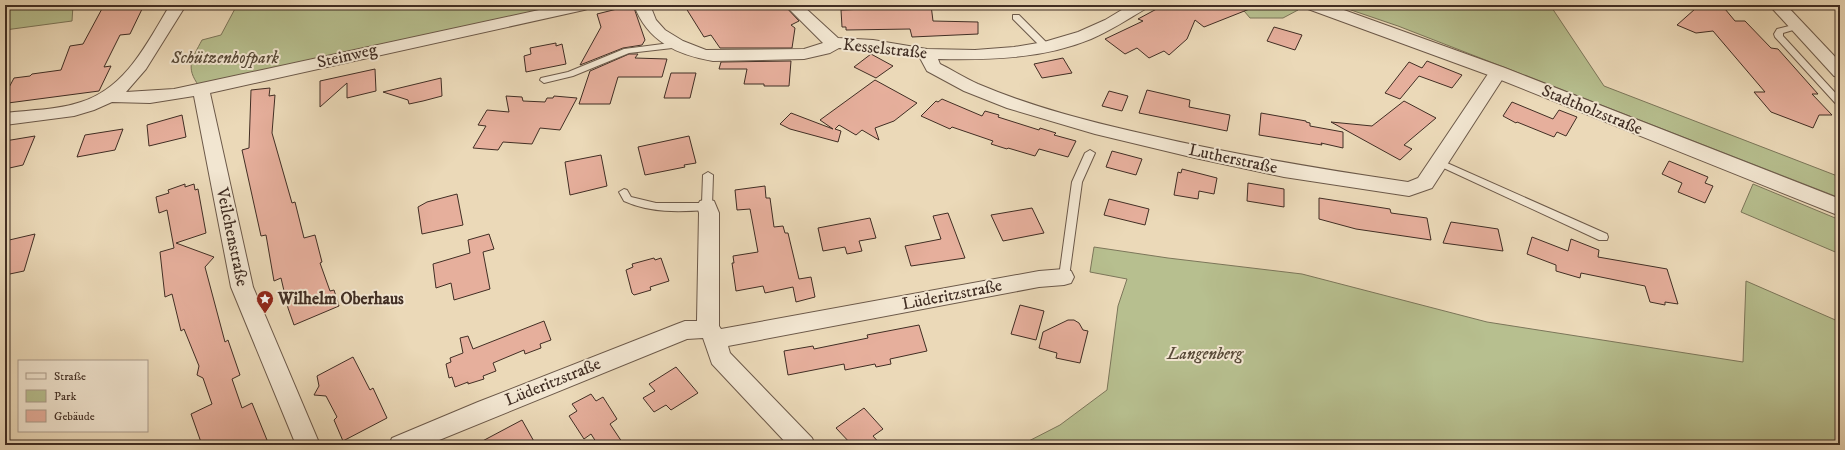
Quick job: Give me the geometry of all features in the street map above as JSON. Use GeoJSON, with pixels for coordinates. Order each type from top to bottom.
{"type":"FeatureCollection","features":[{"type":"Feature","properties":{"kind":"street"},"geometry":{"type":"LineString","coordinates":[[5,119],[71,110],[98,102],[110,96],[122,86],[136,70],[178,5]]}},
{"type":"Feature","properties":{"kind":"street","name":"Steinweg"},"geometry":{"type":"LineString","coordinates":[[110,96],[124,98],[146,98],[201,90],[584,5]]}},
{"type":"Feature","properties":{"kind":"street","name":"Kesselstraße"},"geometry":{"type":"LineString","coordinates":[[642,5],[648,21],[663,35],[678,45],[705,55],[713,56],[804,54],[824,49],[837,43],[873,45],[927,54],[975,55],[1014,52],[1046,47],[1084,36],[1111,23],[1141,5]]}},
{"type":"Feature","properties":{"kind":"street"},"geometry":{"type":"LineString","coordinates":[[793,5],[830,41],[837,43]]}},
{"type":"Feature","properties":{"kind":"street","name":"Stadtholzstraße"},"geometry":{"type":"LineString","coordinates":[[1314,5],[1337,11],[1498,72],[1840,208]]}},
{"type":"Feature","properties":{"kind":"street"},"geometry":{"type":"LineString","coordinates":[[1777,5],[1840,72]]}},
{"type":"Feature","properties":{"kind":"street","name":"Lutherstraße"},"geometry":{"type":"LineString","coordinates":[[927,54],[933,67],[970,87],[1013,104],[1102,130],[1195,152],[1284,170],[1409,188],[1425,183],[1498,72]]}},
{"type":"Feature","properties":{"kind":"street","name":"Veilchenstraße"},"geometry":{"type":"LineString","coordinates":[[201,90],[242,287],[308,445]]}},
{"type":"Feature","properties":{"kind":"street"},"geometry":{"type":"LineString","coordinates":[[707,206],[709,213],[711,333],[720,357],[803,445]]}},
{"type":"Feature","properties":{"kind":"street","name":"Lüderitzstraße"},"geometry":{"type":"LineString","coordinates":[[401,445],[486,409],[685,330],[711,333],[723,338],[1039,279],[1064,277]]}},
{"type":"Feature","properties":{"kind":"lane"},"geometry":{"type":"LineString","coordinates":[[1016,17],[1046,47]]}},
{"type":"Feature","properties":{"kind":"lane"},"geometry":{"type":"LineString","coordinates":[[1797,26],[1780,31],[1778,37],[1840,103]]}},
{"type":"Feature","properties":{"kind":"lane"},"geometry":{"type":"LineString","coordinates":[[544,80],[570,74],[627,51],[678,45]]}},
{"type":"Feature","properties":{"kind":"lane","name":"Lüderitzstraße"},"geometry":{"type":"LineString","coordinates":[[1064,277],[1078,182],[1090,152]]}},
{"type":"Feature","properties":{"kind":"lane"},"geometry":{"type":"LineString","coordinates":[[1438,162],[1603,237]]}},
{"type":"Feature","properties":{"kind":"lane"},"geometry":{"type":"LineString","coordinates":[[624,192],[627,199],[641,205],[672,208],[707,206],[708,175]]}},
{"type":"Feature","properties":{"kind":"green space"},"geometry":{"type":"Polygon","coordinates":[[[5,5],[73,5],[72,21],[5,30],[5,5]]]}},
{"type":"Feature","properties":{"kind":"green space","name":"Schützenhofpark"},"geometry":{"type":"Polygon","coordinates":[[[237,5],[571,5],[199,86],[191,68],[195,53],[202,40],[221,35],[237,5]]]}},
{"type":"Feature","properties":{"kind":"green space"},"geometry":{"type":"Polygon","coordinates":[[[1239,5],[1288,5],[1298,10],[1283,18],[1250,18],[1239,5]]]}},
{"type":"Feature","properties":{"kind":"green space"},"geometry":{"type":"Polygon","coordinates":[[[1342,5],[1550,5],[1604,86],[1840,177],[1840,198],[1398,26],[1351,10],[1342,5]]]}},
{"type":"Feature","properties":{"kind":"green space"},"geometry":{"type":"Polygon","coordinates":[[[1753,184],[1840,220],[1840,254],[1741,212],[1753,184]]]}},
{"type":"Feature","properties":{"kind":"green space","name":"Langenberg"},"geometry":{"type":"Polygon","coordinates":[[[1094,247],[1168,258],[1302,274],[1487,322],[1743,362],[1746,281],[1840,322],[1840,445],[1021,445],[1060,425],[1107,390],[1118,306],[1127,279],[1090,272],[1094,247]]]}},
{"type":"Feature","properties":{"kind":"building"},"geometry":{"type":"Polygon","coordinates":[[[104,5],[144,5],[130,34],[120,35],[104,67],[111,66],[99,91],[8,103],[9,101],[5,101],[5,95],[14,78],[61,70],[70,46],[83,44],[104,5]]]}},
{"type":"Feature","properties":{"kind":"building"},"geometry":{"type":"Polygon","coordinates":[[[633,5],[645,40],[642,45],[623,48],[580,65],[601,27],[597,14],[633,5]]]}},
{"type":"Feature","properties":{"kind":"building"},"geometry":{"type":"Polygon","coordinates":[[[684,5],[784,5],[799,21],[791,25],[795,28],[792,48],[720,48],[711,35],[704,37],[684,5]]]}},
{"type":"Feature","properties":{"kind":"building"},"geometry":{"type":"Polygon","coordinates":[[[916,5],[931,5],[933,21],[978,22],[978,34],[912,37],[910,29],[846,30],[846,27],[842,27],[841,10],[916,7],[916,5]]]}},
{"type":"Feature","properties":{"kind":"building"},"geometry":{"type":"Polygon","coordinates":[[[1164,5],[1257,6],[1204,27],[1195,20],[1187,39],[1169,55],[1164,51],[1149,58],[1137,48],[1125,54],[1105,39],[1143,21],[1138,19],[1164,5]]]}},
{"type":"Feature","properties":{"kind":"building"},"geometry":{"type":"Polygon","coordinates":[[[1695,9],[1725,9],[1735,21],[1745,21],[1771,48],[1778,49],[1818,94],[1812,94],[1832,115],[1819,115],[1813,128],[1771,112],[1754,92],[1765,92],[1713,31],[1696,33],[1677,25],[1695,9]]]}},
{"type":"Feature","properties":{"kind":"building"},"geometry":{"type":"Polygon","coordinates":[[[1274,27],[1302,35],[1295,50],[1267,41],[1274,27]]]}},
{"type":"Feature","properties":{"kind":"building"},"geometry":{"type":"Polygon","coordinates":[[[556,43],[556,46],[562,44],[566,64],[526,72],[524,56],[531,54],[530,48],[556,43]]]}},
{"type":"Feature","properties":{"kind":"building"},"geometry":{"type":"Polygon","coordinates":[[[629,54],[638,54],[635,58],[667,59],[662,77],[618,77],[610,104],[579,104],[590,71],[629,54]]]}},
{"type":"Feature","properties":{"kind":"building"},"geometry":{"type":"Polygon","coordinates":[[[871,54],[893,66],[876,78],[854,67],[871,54]]]}},
{"type":"Feature","properties":{"kind":"building"},"geometry":{"type":"Polygon","coordinates":[[[1063,58],[1072,73],[1042,78],[1034,64],[1063,58]]]}},
{"type":"Feature","properties":{"kind":"building"},"geometry":{"type":"Polygon","coordinates":[[[791,61],[789,86],[744,84],[747,69],[719,69],[721,62],[791,61]]]}},
{"type":"Feature","properties":{"kind":"building"},"geometry":{"type":"Polygon","coordinates":[[[1427,61],[1462,75],[1452,88],[1419,76],[1400,99],[1385,93],[1409,62],[1422,68],[1427,61]]]}},
{"type":"Feature","properties":{"kind":"building"},"geometry":{"type":"Polygon","coordinates":[[[375,69],[376,91],[347,98],[347,83],[320,107],[320,81],[375,69]]]}},
{"type":"Feature","properties":{"kind":"building"},"geometry":{"type":"Polygon","coordinates":[[[671,73],[696,73],[690,98],[664,98],[671,73]]]}},
{"type":"Feature","properties":{"kind":"building"},"geometry":{"type":"Polygon","coordinates":[[[441,78],[442,96],[423,101],[409,104],[408,100],[383,92],[441,78]]]}},
{"type":"Feature","properties":{"kind":"building"},"geometry":{"type":"Polygon","coordinates":[[[875,80],[917,103],[894,121],[875,128],[879,140],[862,130],[856,135],[839,125],[835,129],[841,131],[838,142],[790,129],[780,124],[791,113],[833,129],[820,120],[875,80]]]}},
{"type":"Feature","properties":{"kind":"building"},"geometry":{"type":"Polygon","coordinates":[[[270,88],[269,96],[275,95],[272,133],[292,203],[295,202],[304,238],[315,235],[322,262],[320,263],[330,291],[334,290],[339,306],[294,325],[288,308],[281,278],[274,281],[266,235],[261,236],[242,150],[249,148],[251,90],[270,88]]]}},
{"type":"Feature","properties":{"kind":"building"},"geometry":{"type":"Polygon","coordinates":[[[1147,90],[1190,100],[1189,107],[1230,115],[1227,131],[1139,113],[1147,90]]]}},
{"type":"Feature","properties":{"kind":"building"},"geometry":{"type":"Polygon","coordinates":[[[1109,91],[1128,96],[1122,111],[1102,106],[1109,91]]]}},
{"type":"Feature","properties":{"kind":"building"},"geometry":{"type":"Polygon","coordinates":[[[506,96],[522,97],[523,101],[545,102],[547,98],[553,98],[554,96],[577,98],[560,130],[540,128],[532,144],[503,142],[498,150],[473,148],[486,126],[478,125],[487,110],[509,112],[506,96]]]}},
{"type":"Feature","properties":{"kind":"building"},"geometry":{"type":"Polygon","coordinates":[[[942,99],[982,116],[985,111],[999,115],[998,117],[1039,130],[1040,128],[1056,133],[1054,135],[1076,141],[1068,157],[1039,149],[1035,156],[991,144],[993,141],[952,127],[950,129],[921,116],[936,101],[938,102],[942,99]]]}},
{"type":"Feature","properties":{"kind":"building"},"geometry":{"type":"Polygon","coordinates":[[[1404,101],[1436,118],[1404,145],[1412,149],[1400,160],[1331,122],[1372,126],[1404,101]]]}},
{"type":"Feature","properties":{"kind":"building"},"geometry":{"type":"Polygon","coordinates":[[[1512,102],[1553,119],[1559,110],[1577,117],[1566,136],[1557,132],[1554,137],[1517,122],[1516,123],[1503,116],[1512,102]]]}},
{"type":"Feature","properties":{"kind":"building"},"geometry":{"type":"Polygon","coordinates":[[[1261,113],[1306,121],[1310,123],[1310,126],[1343,132],[1343,148],[1321,143],[1322,145],[1259,135],[1261,113]]]}},
{"type":"Feature","properties":{"kind":"building"},"geometry":{"type":"Polygon","coordinates":[[[182,115],[186,137],[149,146],[147,125],[182,115]]]}},
{"type":"Feature","properties":{"kind":"building"},"geometry":{"type":"Polygon","coordinates":[[[123,129],[115,150],[77,157],[85,135],[123,129]]]}},
{"type":"Feature","properties":{"kind":"building"},"geometry":{"type":"Polygon","coordinates":[[[35,136],[23,165],[5,169],[5,141],[35,136]]]}},
{"type":"Feature","properties":{"kind":"building"},"geometry":{"type":"Polygon","coordinates":[[[689,136],[696,163],[684,165],[685,167],[645,175],[638,147],[689,136]]]}},
{"type":"Feature","properties":{"kind":"building"},"geometry":{"type":"Polygon","coordinates":[[[1112,151],[1142,159],[1136,175],[1106,167],[1112,151]]]}},
{"type":"Feature","properties":{"kind":"building"},"geometry":{"type":"Polygon","coordinates":[[[601,155],[607,186],[570,195],[565,162],[601,155]]]}},
{"type":"Feature","properties":{"kind":"building"},"geometry":{"type":"Polygon","coordinates":[[[1669,161],[1708,177],[1705,183],[1713,186],[1705,203],[1678,192],[1682,183],[1662,174],[1669,161]]]}},
{"type":"Feature","properties":{"kind":"building"},"geometry":{"type":"Polygon","coordinates":[[[1182,169],[1217,178],[1214,194],[1199,191],[1198,199],[1174,195],[1178,172],[1181,173],[1182,169]]]}},
{"type":"Feature","properties":{"kind":"building"},"geometry":{"type":"Polygon","coordinates":[[[1248,183],[1284,189],[1284,207],[1247,201],[1248,183]]]}},
{"type":"Feature","properties":{"kind":"building"},"geometry":{"type":"Polygon","coordinates":[[[185,184],[185,187],[194,184],[195,190],[198,189],[206,233],[176,243],[214,257],[205,267],[225,342],[228,340],[240,375],[232,379],[242,408],[252,403],[269,445],[202,445],[191,414],[212,404],[203,378],[197,375],[199,366],[184,329],[181,331],[172,294],[165,297],[160,252],[174,248],[167,210],[159,213],[156,197],[169,193],[168,190],[185,184]]]}},
{"type":"Feature","properties":{"kind":"building"},"geometry":{"type":"Polygon","coordinates":[[[765,186],[766,198],[770,198],[774,227],[783,226],[785,233],[788,233],[799,279],[811,277],[815,297],[796,302],[793,287],[765,293],[763,286],[736,291],[732,263],[734,263],[733,256],[758,252],[750,209],[737,210],[735,190],[765,186]]]}},
{"type":"Feature","properties":{"kind":"building"},"geometry":{"type":"Polygon","coordinates":[[[457,194],[463,225],[422,234],[418,207],[427,202],[457,194]]]}},
{"type":"Feature","properties":{"kind":"building"},"geometry":{"type":"Polygon","coordinates":[[[1319,198],[1390,209],[1391,213],[1427,218],[1431,240],[1356,229],[1319,219],[1319,198]]]}},
{"type":"Feature","properties":{"kind":"building"},"geometry":{"type":"Polygon","coordinates":[[[1109,199],[1149,209],[1145,225],[1104,215],[1109,199]]]}},
{"type":"Feature","properties":{"kind":"building"},"geometry":{"type":"Polygon","coordinates":[[[1032,208],[1044,233],[1003,241],[991,215],[1032,208]]]}},
{"type":"Feature","properties":{"kind":"building"},"geometry":{"type":"Polygon","coordinates":[[[948,213],[965,258],[911,266],[905,246],[941,239],[933,216],[948,213]]]}},
{"type":"Feature","properties":{"kind":"building"},"geometry":{"type":"Polygon","coordinates":[[[870,218],[876,238],[859,241],[862,251],[847,254],[845,247],[823,251],[818,228],[870,218]]]}},
{"type":"Feature","properties":{"kind":"building"},"geometry":{"type":"Polygon","coordinates":[[[1451,222],[1498,229],[1503,251],[1443,243],[1451,222]]]}},
{"type":"Feature","properties":{"kind":"building"},"geometry":{"type":"Polygon","coordinates":[[[35,234],[24,271],[5,275],[5,241],[35,234]]]}},
{"type":"Feature","properties":{"kind":"building"},"geometry":{"type":"Polygon","coordinates":[[[489,234],[494,249],[483,252],[490,289],[454,300],[451,283],[436,288],[433,264],[470,253],[468,240],[489,234]]]}},
{"type":"Feature","properties":{"kind":"building"},"geometry":{"type":"Polygon","coordinates":[[[1532,237],[1568,251],[1571,239],[1599,250],[1598,257],[1667,269],[1678,304],[1665,302],[1665,305],[1650,302],[1645,286],[1581,273],[1580,278],[1556,271],[1556,265],[1527,254],[1532,237]]]}},
{"type":"Feature","properties":{"kind":"building"},"geometry":{"type":"Polygon","coordinates":[[[654,258],[655,260],[661,258],[669,281],[650,287],[651,290],[634,295],[632,293],[626,270],[633,267],[632,264],[654,258]]]}},
{"type":"Feature","properties":{"kind":"building"},"geometry":{"type":"Polygon","coordinates":[[[1020,305],[1044,311],[1036,340],[1011,334],[1020,305]]]}},
{"type":"Feature","properties":{"kind":"building"},"geometry":{"type":"Polygon","coordinates":[[[1068,320],[1074,320],[1079,323],[1083,330],[1088,331],[1080,363],[1056,358],[1057,353],[1039,348],[1043,332],[1068,320]]]}},
{"type":"Feature","properties":{"kind":"building"},"geometry":{"type":"Polygon","coordinates":[[[544,321],[551,340],[540,344],[541,348],[525,354],[524,350],[493,363],[496,371],[483,376],[484,379],[468,384],[468,382],[455,387],[452,377],[449,378],[446,364],[451,362],[450,358],[463,353],[460,338],[468,336],[473,349],[544,321]]]}},
{"type":"Feature","properties":{"kind":"building"},"geometry":{"type":"Polygon","coordinates":[[[919,325],[927,351],[890,359],[891,364],[876,367],[875,364],[845,370],[844,364],[788,375],[784,351],[813,346],[814,349],[868,338],[867,335],[919,325]]]}},
{"type":"Feature","properties":{"kind":"building"},"geometry":{"type":"Polygon","coordinates":[[[353,357],[370,390],[373,388],[387,418],[343,441],[334,420],[337,417],[326,396],[314,395],[319,386],[317,376],[353,357]]]}},
{"type":"Feature","properties":{"kind":"building"},"geometry":{"type":"Polygon","coordinates":[[[676,367],[698,393],[671,410],[666,405],[654,412],[643,398],[655,391],[649,384],[676,367]]]}},
{"type":"Feature","properties":{"kind":"building"},"geometry":{"type":"Polygon","coordinates":[[[591,394],[596,401],[603,397],[617,419],[610,424],[624,445],[598,445],[591,434],[584,439],[569,416],[577,411],[572,404],[591,394]]]}},
{"type":"Feature","properties":{"kind":"building"},"geometry":{"type":"Polygon","coordinates":[[[864,408],[883,429],[873,436],[881,445],[852,445],[836,428],[864,408]]]}},
{"type":"Feature","properties":{"kind":"building"},"geometry":{"type":"Polygon","coordinates":[[[522,420],[536,445],[475,445],[522,420]]]}},
{"type":"Feature","properties":{"kind":"place","name":"Wilhelm Oberhaus"},"geometry":{"type":"Point","coordinates":[265,314]}}]}
